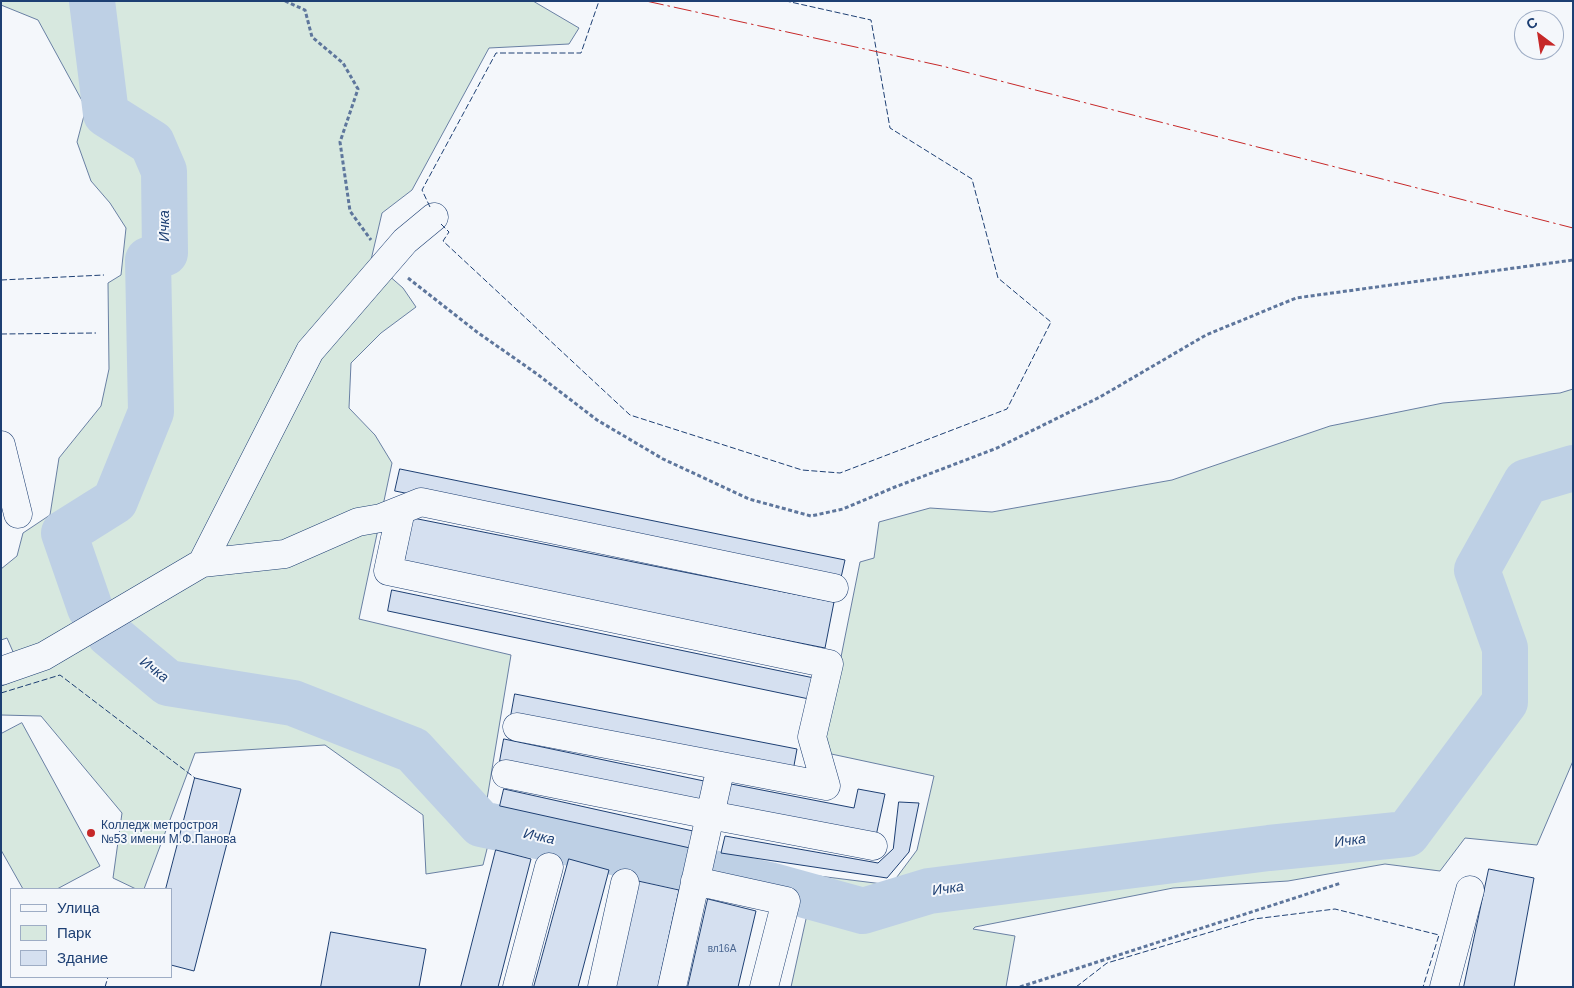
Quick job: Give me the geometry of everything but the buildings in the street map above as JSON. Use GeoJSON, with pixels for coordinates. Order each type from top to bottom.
{"type":"FeatureCollection","features":[{"type":"Feature","properties":{"kind":"lane"},"geometry":{"type":"LineString","coordinates":[[202,562],[310,351],[386,261],[405,241],[434,217]]}},
{"type":"Feature","properties":{"kind":"lane"},"geometry":{"type":"LineString","coordinates":[[1,445],[18,514]]}},
{"type":"Feature","properties":{"kind":"lane"},"geometry":{"type":"LineString","coordinates":[[1,671],[44,656],[202,562],[285,554],[358,522],[381,518],[421,502],[834,588]]}},
{"type":"Feature","properties":{"kind":"lane"},"geometry":{"type":"LineString","coordinates":[[401,510],[388,571],[829,664],[812,737],[826,786],[517,727]]}},
{"type":"Feature","properties":{"kind":"lane"},"geometry":{"type":"LineString","coordinates":[[672,987],[720,766]]}},
{"type":"Feature","properties":{"kind":"lane"},"geometry":{"type":"LineString","coordinates":[[506,774],[873,846]]}},
{"type":"Feature","properties":{"kind":"lane"},"geometry":{"type":"LineString","coordinates":[[517,987],[549,866]]}},
{"type":"Feature","properties":{"kind":"lane"},"geometry":{"type":"LineString","coordinates":[[695,882],[786,901],[764,987]]}},
{"type":"Feature","properties":{"kind":"lane"},"geometry":{"type":"LineString","coordinates":[[602,987],[625,883]]}},
{"type":"Feature","properties":{"kind":"lane"},"geometry":{"type":"LineString","coordinates":[[1444,987],[1470,890]]}},
{"type":"Feature","properties":{"kind":"path"},"geometry":{"type":"LineString","coordinates":[[285,1],[306,10],[312,37],[343,63],[358,88],[340,142],[350,211],[386,261],[476,332],[537,374],[597,420],[663,459],[749,499],[811,516],[843,509],[997,448],[1100,397],[1206,336],[1296,298],[1573,260]]}},
{"type":"Feature","properties":{"kind":"path"},"geometry":{"type":"LineString","coordinates":[[1020,987],[1341,883]]}},
{"type":"Feature","properties":{"kind":"green space"},"geometry":{"type":"Polygon","coordinates":[[[1,1],[533,1],[579,28],[569,44],[489,48],[412,190],[382,213],[371,260],[403,288],[416,307],[381,333],[351,363],[349,408],[375,435],[392,463],[359,619],[511,655],[485,811],[730,865],[891,885],[917,850],[934,776],[822,752],[860,562],[874,558],[879,522],[930,508],[992,512],[1172,480],[1330,426],[1443,403],[1560,393],[1573,389],[1573,761],[1537,845],[1465,838],[1440,871],[1385,864],[1288,881],[1173,888],[975,927],[973,929],[1015,936],[1006,987],[791,987],[810,901],[492,829],[483,865],[426,874],[423,815],[325,745],[195,753],[144,888],[134,888],[113,878],[122,813],[41,716],[1,715],[1,686],[24,677],[7,638],[1,640],[1,569],[17,556],[23,533],[50,515],[59,458],[101,406],[109,369],[108,283],[121,275],[126,228],[110,203],[91,181],[77,142],[86,108],[38,20],[1,5],[1,1]]]}},
{"type":"Feature","properties":{"kind":"green space"},"geometry":{"type":"Polygon","coordinates":[[[22,723],[100,866],[59,888],[22,888],[1,850],[1,734],[22,723]]]}},
{"type":"Feature","properties":{"kind":"waterway","name":"Ичка"},"geometry":{"type":"LineString","coordinates":[[90,608],[64,533],[115,501],[151,412],[148,260],[165,253],[164,171],[152,143],[106,114],[92,1]]}},
{"type":"Feature","properties":{"kind":"waterway","name":"Ичка"},"geometry":{"type":"LineString","coordinates":[[109,634],[168,683],[293,703],[413,750],[481,824],[769,885],[863,911],[929,891],[1269,848],[1407,834],[1505,702],[1505,648],[1477,570],[1526,482],[1573,468]]}},
{"type":"Feature","properties":{"kind":"fence"},"geometry":{"type":"LineString","coordinates":[[430,207],[422,190],[496,53],[581,53],[599,1]]}},
{"type":"Feature","properties":{"kind":"fence"},"geometry":{"type":"LineString","coordinates":[[441,224],[449,232],[443,241],[630,415],[802,470],[840,473],[1007,409],[1051,322],[998,278],[972,179],[890,128],[871,20],[786,1]]}},
{"type":"Feature","properties":{"kind":"fence"},"geometry":{"type":"LineString","coordinates":[[1,280],[104,275]]}},
{"type":"Feature","properties":{"kind":"fence"},"geometry":{"type":"LineString","coordinates":[[1,334],[96,333]]}},
{"type":"Feature","properties":{"kind":"fence"},"geometry":{"type":"LineString","coordinates":[[1,693],[60,675],[195,778]]}},
{"type":"Feature","properties":{"kind":"fence"},"geometry":{"type":"LineString","coordinates":[[1076,987],[1107,963],[1254,919],[1335,909],[1439,935],[1423,987]]}},
{"type":"Feature","properties":{"kind":"fence"},"geometry":{"type":"LineString","coordinates":[[105,987],[108,978]]}},
{"type":"Feature","properties":{"kind":"power"},"geometry":{"type":"LineString","coordinates":[[646,1],[942,66],[1573,228]]}},
{"type":"Feature","properties":{"kind":"place","name":"Колледж метростроя №53 имени М.Ф.Панова"},"geometry":{"type":"Point","coordinates":[91,833]}}]}
